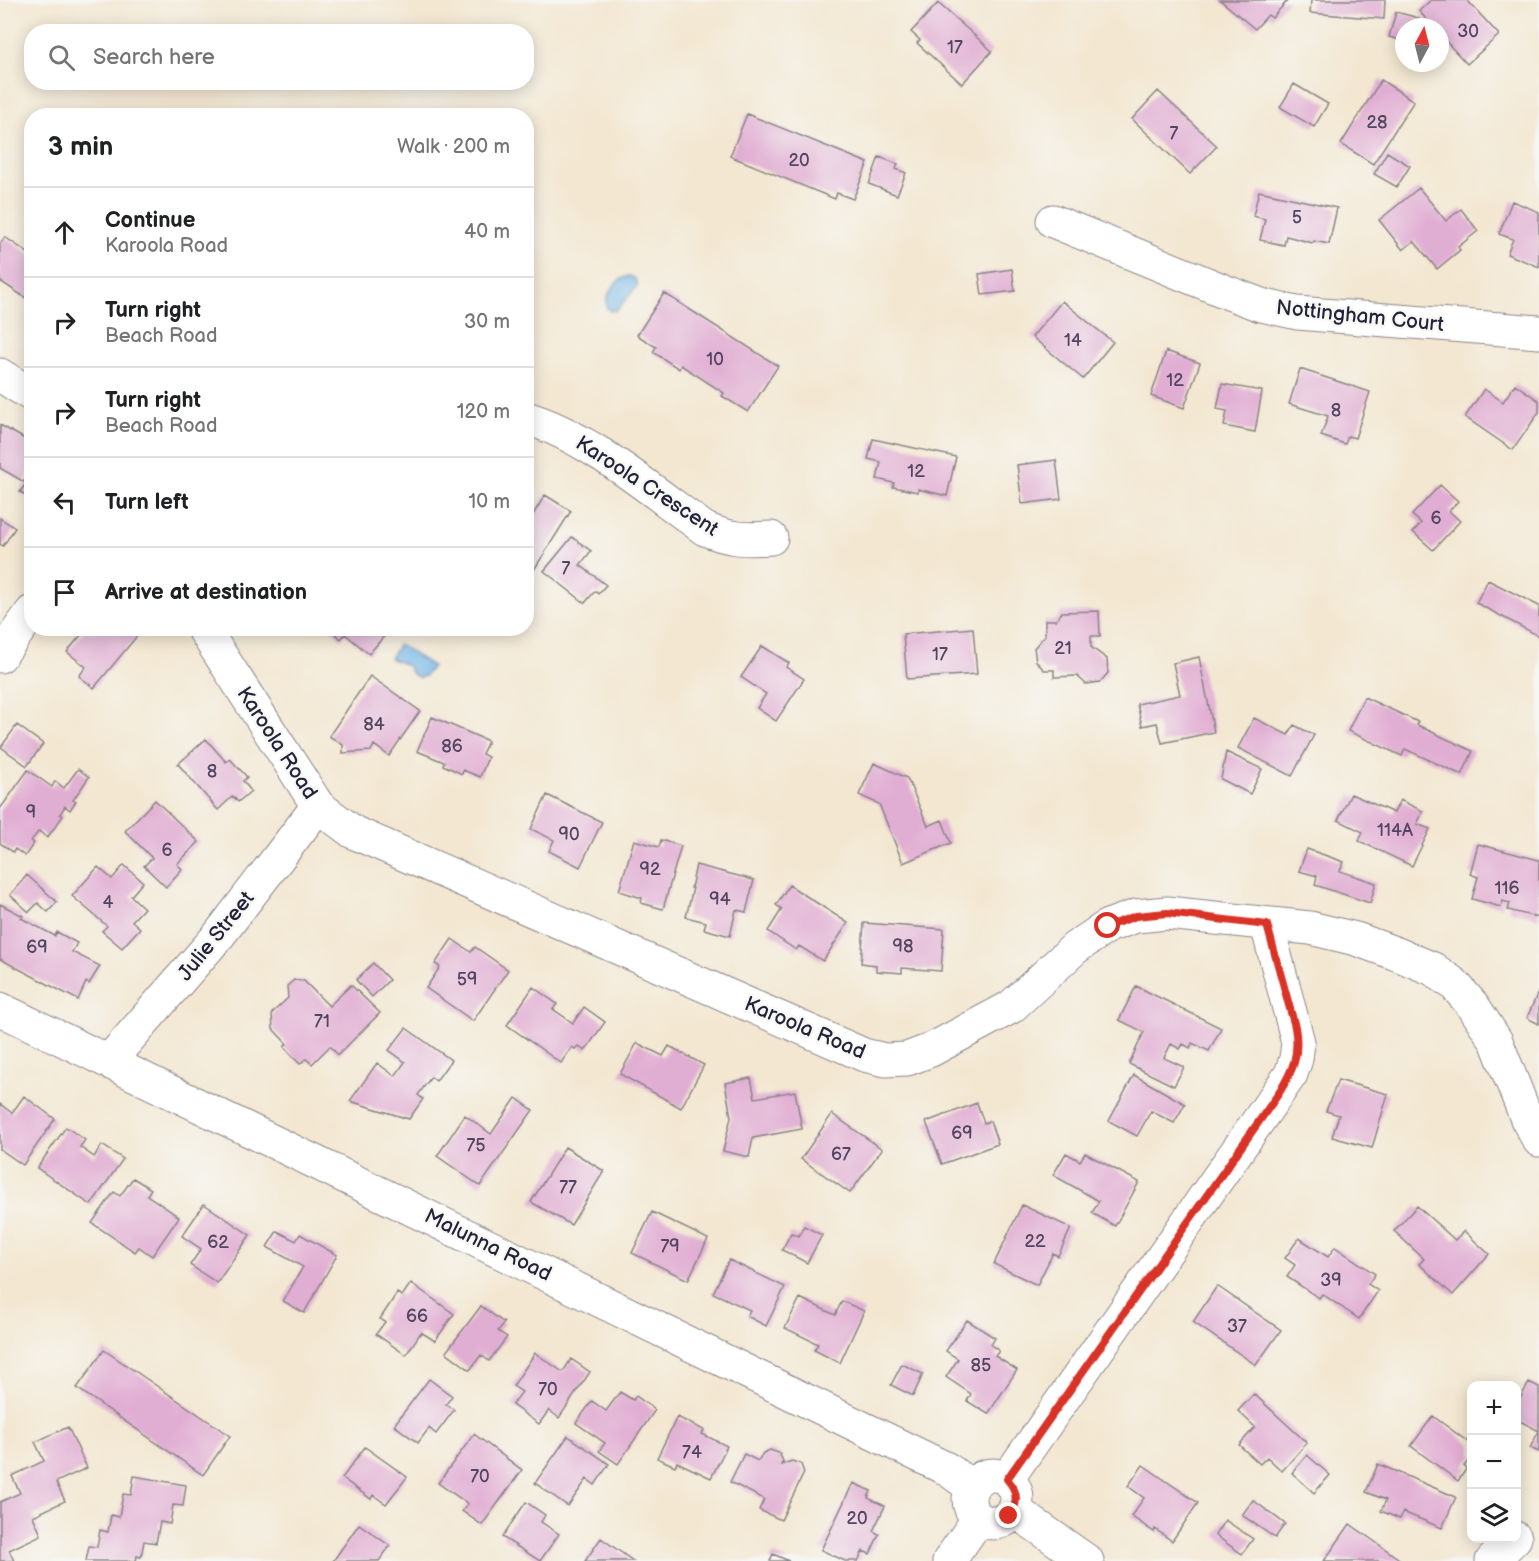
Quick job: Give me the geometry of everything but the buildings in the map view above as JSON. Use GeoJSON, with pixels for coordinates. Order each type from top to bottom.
{"type":"FeatureCollection","features":[{"type":"Feature","properties":{"kind":"street","name":"Nottingham Court"},"geometry":{"type":"LineString","coordinates":[[1053,220],[1229,294],[1261,305],[1288,311],[1539,332]]}},
{"type":"Feature","properties":{"kind":"street"},"geometry":{"type":"LineString","coordinates":[[0,375],[24,390]]}},
{"type":"Feature","properties":{"kind":"street","name":"Karoola Crescent"},"geometry":{"type":"LineString","coordinates":[[534,421],[564,433],[593,449],[705,530],[726,538],[749,540],[771,538]]}},
{"type":"Feature","properties":{"kind":"street"},"geometry":{"type":"LineString","coordinates":[[0,656],[24,623]]}},
{"type":"Feature","properties":{"kind":"street","name":"Karoola Road"},"geometry":{"type":"LineString","coordinates":[[208,636],[318,806],[353,832],[864,1055],[885,1060],[907,1059],[931,1050],[1011,1007],[1076,948],[1108,926],[1136,916],[1167,913],[1310,928],[1356,939],[1433,969],[1454,984],[1474,1006],[1496,1041],[1527,1119],[1539,1140]]}},
{"type":"Feature","properties":{"kind":"street","name":"Julie Street"},"geometry":{"type":"LineString","coordinates":[[109,1061],[219,935],[318,806]]}},
{"type":"Feature","properties":{"kind":"street"},"geometry":{"type":"LineString","coordinates":[[948,1561],[975,1502],[994,1522],[1002,1520],[1010,1495],[1290,1074],[1296,1059],[1298,1042],[1267,925]]}},
{"type":"Feature","properties":{"kind":"street","name":"Malunna Road"},"geometry":{"type":"LineString","coordinates":[[0,1009],[947,1469],[975,1502]]}},
{"type":"Feature","properties":{"kind":"street"},"geometry":{"type":"LineString","coordinates":[[1010,1495],[1087,1561]]}},
{"type":"Feature","properties":{"kind":"street"},"geometry":{"type":"LineString","coordinates":[[1492,1561],[1511,1543]]}},
{"type":"Feature","properties":{"kind":"water"},"geometry":{"type":"Polygon","coordinates":[[[629,276],[634,278],[638,285],[617,310],[610,311],[607,308],[609,293],[620,280],[629,276]]]}},
{"type":"Feature","properties":{"kind":"water"},"geometry":{"type":"Polygon","coordinates":[[[399,644],[432,666],[425,676],[419,678],[405,665],[390,658],[399,644]]]}},
{"type":"Feature","properties":{"kind":"route"},"geometry":{"type":"LineString","coordinates":[[1009,1516],[1014,1510],[1016,1497],[1015,1490],[1007,1479],[1279,1093],[1296,1059],[1298,1042],[1295,1027],[1267,925],[1167,913],[1136,916],[1108,926]]}}]}
